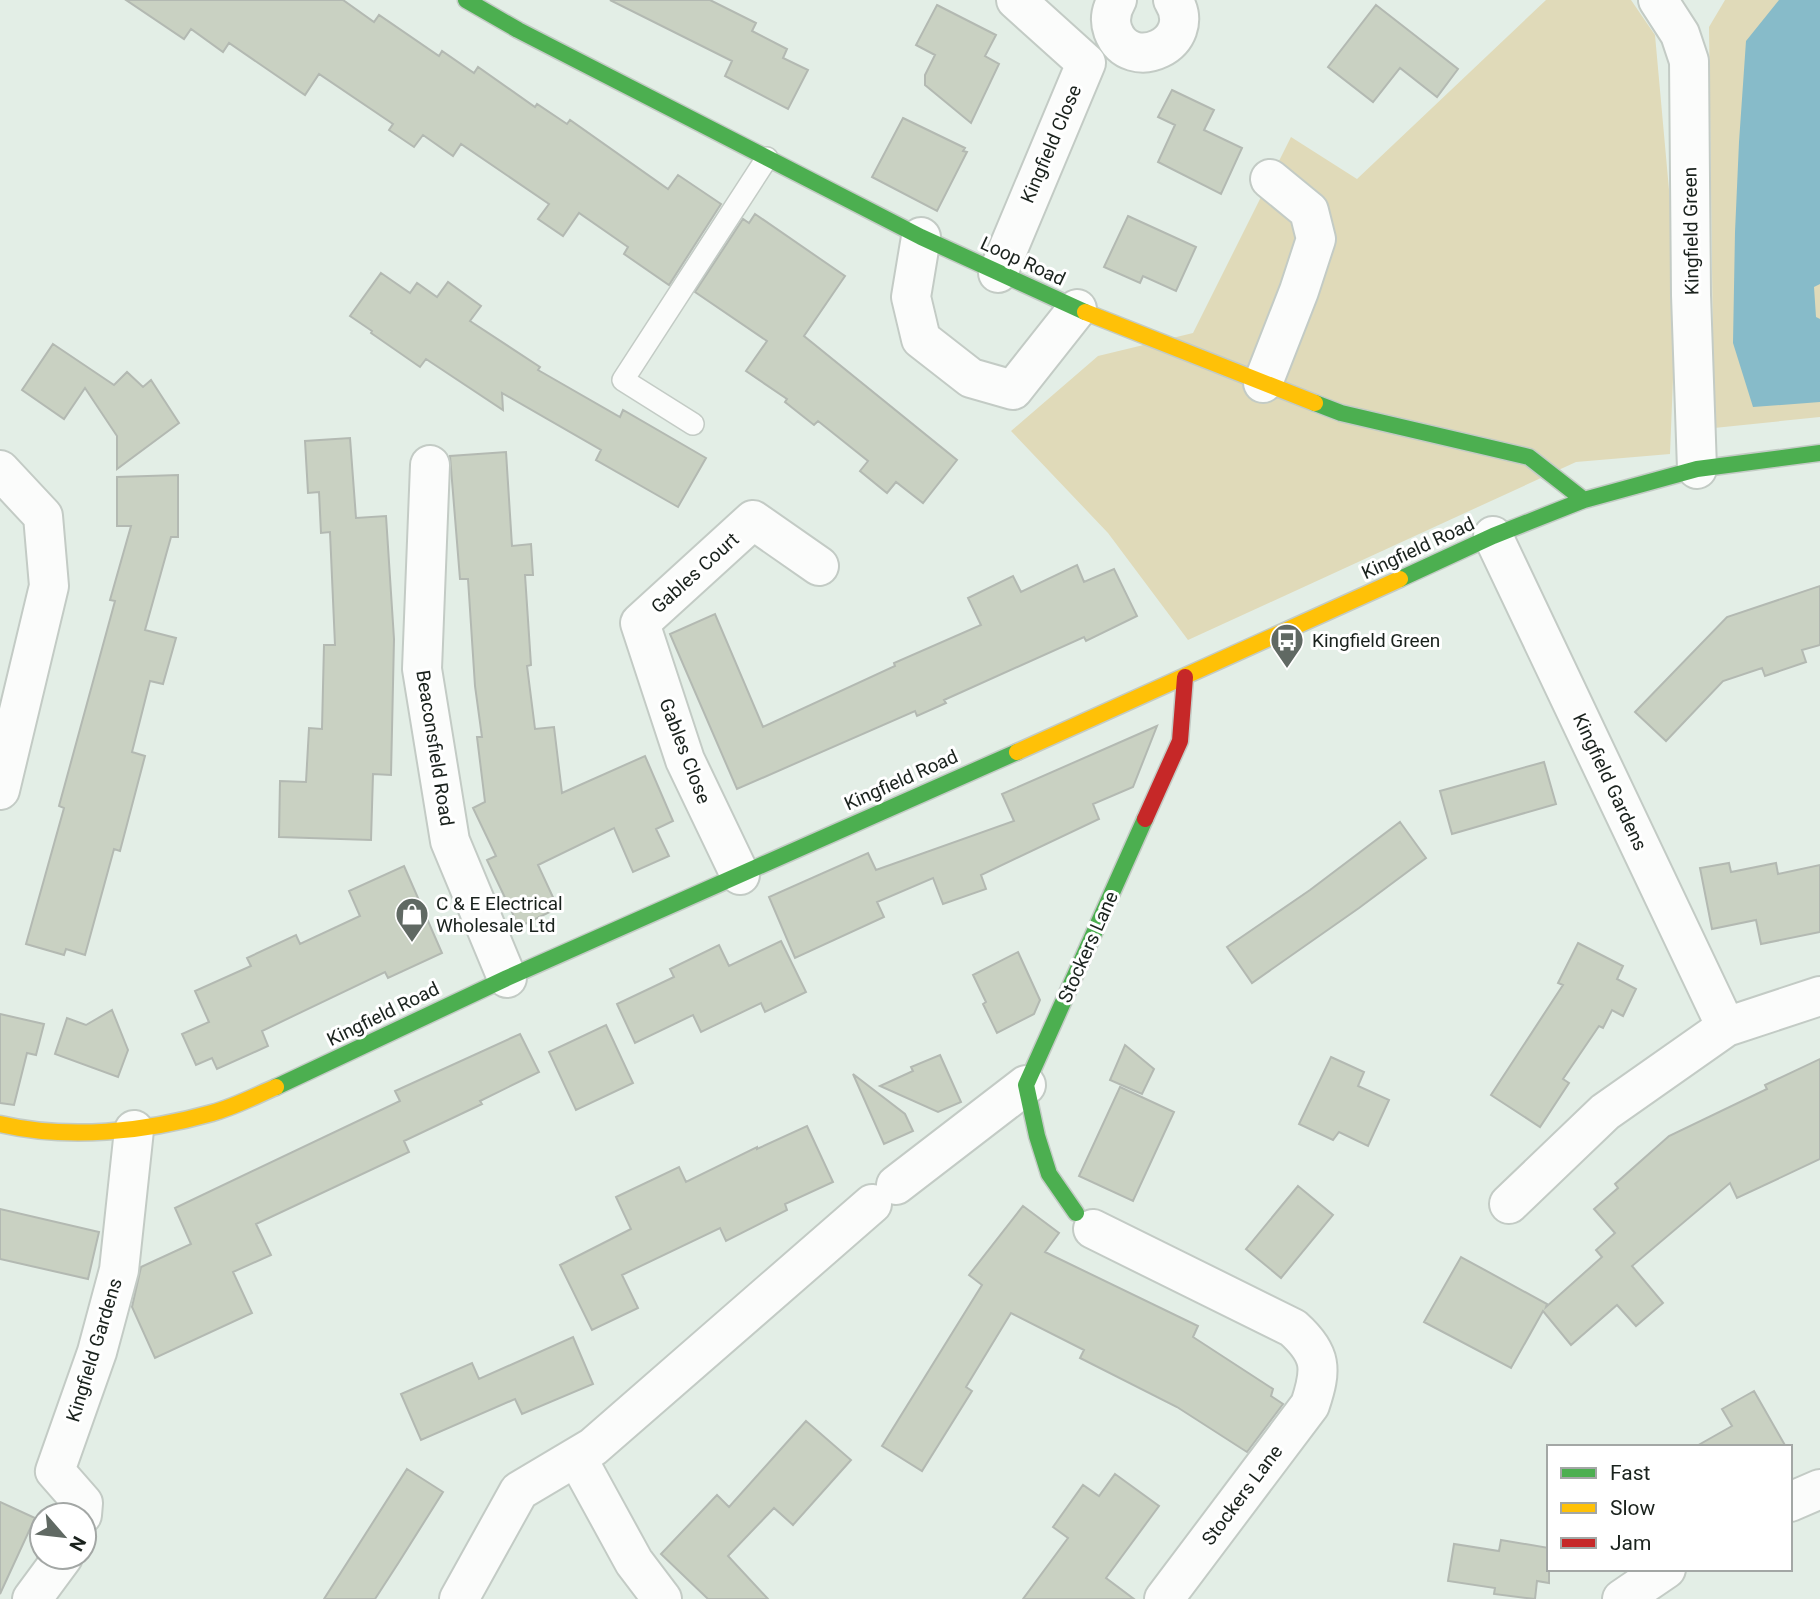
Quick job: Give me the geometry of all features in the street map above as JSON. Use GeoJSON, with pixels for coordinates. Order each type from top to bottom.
{"type":"FeatureCollection","features":[{"type":"Feature","properties":{"kind":"main road","name":"Loop Road"},"geometry":{"type":"LineString","coordinates":[[466,0],[519,30],[921,237],[1077,309],[1341,413],[1529,457],[1584,500]]}},
{"type":"Feature","properties":{"kind":"main road","name":"Kingfield Road"},"geometry":{"type":"LineString","coordinates":[[0,1124],[25,1130],[62,1132],[134,1130],[213,1113],[288,1083],[507,978],[1185,677],[1493,536],[1584,500],[1697,469],[1820,453]]}},
{"type":"Feature","properties":{"kind":"main road","name":"Stockers Lane"},"geometry":{"type":"LineString","coordinates":[[1084,1221],[1049,1174],[1037,1136],[1026,1085],[1180,741],[1185,677]]}},
{"type":"Feature","properties":{"kind":"street","name":"Kingfield Close"},"geometry":{"type":"LineString","coordinates":[[998,273],[1086,63],[1016,0]]}},
{"type":"Feature","properties":{"kind":"street"},"geometry":{"type":"LineString","coordinates":[[1115,17],[1121,44],[1142,53],[1153,52],[1172,40],[1178,29],[1179,17],[1173,0]]}},
{"type":"Feature","properties":{"kind":"street","name":"Kingfield Green"},"geometry":{"type":"LineString","coordinates":[[1658,0],[1680,34],[1689,61],[1691,295],[1697,469]]}},
{"type":"Feature","properties":{"kind":"street"},"geometry":{"type":"LineString","coordinates":[[1086,63],[1115,17]]}},
{"type":"Feature","properties":{"kind":"street"},"geometry":{"type":"LineString","coordinates":[[1263,383],[1316,239],[1308,211],[1270,179]]}},
{"type":"Feature","properties":{"kind":"street"},"geometry":{"type":"LineString","coordinates":[[921,237],[911,297],[921,339],[971,378],[1013,390],[1077,309]]}},
{"type":"Feature","properties":{"kind":"street","name":"Beaconsfield Road"},"geometry":{"type":"LineString","coordinates":[[430,465],[422,669],[450,841],[507,978]]}},
{"type":"Feature","properties":{"kind":"street"},"geometry":{"type":"LineString","coordinates":[[0,470],[43,516],[49,586],[0,790]]}},
{"type":"Feature","properties":{"kind":"street","name":"Gables Court"},"geometry":{"type":"LineString","coordinates":[[639,623],[753,520],[818,566]]}},
{"type":"Feature","properties":{"kind":"street","name":"Kingfield Gardens"},"geometry":{"type":"LineString","coordinates":[[1493,536],[1726,1027]]}},
{"type":"Feature","properties":{"kind":"street","name":"Gables Close"},"geometry":{"type":"LineString","coordinates":[[639,623],[685,760],[740,875]]}},
{"type":"Feature","properties":{"kind":"street"},"geometry":{"type":"LineString","coordinates":[[1509,1204],[1605,1112],[1726,1027],[1820,996]]}},
{"type":"Feature","properties":{"kind":"street"},"geometry":{"type":"LineString","coordinates":[[459,1599],[519,1491],[593,1447],[884,1195],[1026,1085]]}},
{"type":"Feature","properties":{"kind":"street","name":"Kingfield Gardens"},"geometry":{"type":"LineString","coordinates":[[81,1501],[55,1471],[97,1352],[119,1270],[134,1130]]}},
{"type":"Feature","properties":{"kind":"street","name":"Stockers Lane"},"geometry":{"type":"LineString","coordinates":[[1084,1221],[1293,1328],[1309,1342],[1318,1360],[1319,1379],[1310,1405],[1164,1599]]}},
{"type":"Feature","properties":{"kind":"street"},"geometry":{"type":"LineString","coordinates":[[577,1458],[634,1562],[662,1599]]}},
{"type":"Feature","properties":{"kind":"street"},"geometry":{"type":"LineString","coordinates":[[1792,1501],[1820,1489]]}},
{"type":"Feature","properties":{"kind":"street"},"geometry":{"type":"LineString","coordinates":[[32,1599],[53,1571]]}},
{"type":"Feature","properties":{"kind":"street"},"geometry":{"type":"LineString","coordinates":[[1622,1599],[1662,1571]]}},
{"type":"Feature","properties":{"kind":"lane"},"geometry":{"type":"LineString","coordinates":[[692,425],[623,380],[768,158]]}},
{"type":"Feature","properties":{"kind":"shaded area","name":"Kingfield Green"},"geometry":{"type":"Polygon","coordinates":[[[1546,0],[1631,0],[1655,35],[1677,278],[1670,454],[1576,462],[1188,640],[1108,533],[1011,431],[1098,356],[1193,333],[1291,137],[1357,179],[1546,0]]]}},
{"type":"Feature","properties":{"kind":"shaded area"},"geometry":{"type":"Polygon","coordinates":[[[1725,0],[1820,0],[1820,417],[1714,428],[1709,27],[1725,0]]]}},
{"type":"Feature","properties":{"kind":"water"},"geometry":{"type":"Polygon","coordinates":[[[1779,0],[1820,0],[1820,284],[1814,287],[1816,317],[1820,319],[1820,402],[1753,407],[1733,343],[1739,142],[1746,41],[1779,0]]]}},
{"type":"Feature","properties":{"kind":"building"},"geometry":{"type":"Polygon","coordinates":[[[126,0],[343,0],[374,22],[379,15],[439,56],[442,51],[474,73],[478,67],[535,107],[537,104],[567,124],[570,120],[668,189],[678,175],[721,204],[669,285],[624,254],[628,247],[579,213],[563,236],[538,219],[549,204],[461,144],[453,156],[423,135],[414,147],[389,130],[393,124],[319,74],[305,95],[229,43],[223,52],[191,29],[184,39],[126,0]]]}},
{"type":"Feature","properties":{"kind":"building"},"geometry":{"type":"Polygon","coordinates":[[[610,0],[710,0],[756,23],[752,31],[787,49],[783,58],[808,70],[788,109],[725,76],[732,61],[610,0]]]}},
{"type":"Feature","properties":{"kind":"building"},"geometry":{"type":"Polygon","coordinates":[[[937,5],[996,35],[985,56],[999,64],[971,123],[925,85],[925,75],[935,55],[916,45],[937,5]]]}},
{"type":"Feature","properties":{"kind":"building"},"geometry":{"type":"Polygon","coordinates":[[[1376,5],[1458,69],[1437,97],[1400,68],[1373,102],[1328,67],[1376,5]]]}},
{"type":"Feature","properties":{"kind":"building"},"geometry":{"type":"Polygon","coordinates":[[[1172,90],[1214,110],[1204,130],[1242,148],[1221,194],[1158,162],[1175,125],[1158,117],[1172,90]]]}},
{"type":"Feature","properties":{"kind":"building"},"geometry":{"type":"Polygon","coordinates":[[[903,118],[965,148],[963,151],[967,152],[937,211],[872,177],[903,118]]]}},
{"type":"Feature","properties":{"kind":"building"},"geometry":{"type":"Polygon","coordinates":[[[755,214],[845,276],[804,336],[957,460],[923,503],[896,482],[887,493],[860,471],[868,461],[818,421],[814,425],[785,402],[787,399],[746,371],[767,341],[695,292],[743,219],[749,223],[755,214]]]}},
{"type":"Feature","properties":{"kind":"building"},"geometry":{"type":"Polygon","coordinates":[[[1128,216],[1196,247],[1176,291],[1143,276],[1140,283],[1104,267],[1128,216]]]}},
{"type":"Feature","properties":{"kind":"building"},"geometry":{"type":"Polygon","coordinates":[[[381,273],[410,293],[417,283],[437,297],[448,282],[481,306],[470,321],[540,367],[538,370],[620,417],[623,410],[706,458],[678,507],[596,460],[601,450],[502,393],[503,410],[426,359],[420,367],[371,333],[372,331],[350,316],[381,273]]]}},
{"type":"Feature","properties":{"kind":"building"},"geometry":{"type":"Polygon","coordinates":[[[53,344],[114,385],[127,372],[143,387],[151,380],[179,423],[117,469],[117,436],[85,388],[64,419],[22,390],[53,344]]]}},
{"type":"Feature","properties":{"kind":"building"},"geometry":{"type":"Polygon","coordinates":[[[350,438],[356,518],[386,516],[394,639],[391,775],[373,774],[371,840],[279,837],[280,781],[306,782],[309,728],[322,729],[324,645],[335,645],[330,532],[321,533],[319,492],[308,493],[305,441],[350,438]]]}},
{"type":"Feature","properties":{"kind":"building"},"geometry":{"type":"Polygon","coordinates":[[[506,452],[512,546],[531,544],[533,575],[525,575],[531,665],[527,666],[535,729],[554,727],[562,793],[645,756],[673,821],[656,829],[669,856],[633,872],[614,828],[538,865],[558,908],[519,927],[487,860],[496,856],[473,808],[485,802],[477,737],[482,737],[475,686],[468,579],[460,579],[450,456],[506,452]]]}},
{"type":"Feature","properties":{"kind":"building"},"geometry":{"type":"Polygon","coordinates":[[[178,475],[178,537],[171,537],[145,630],[176,638],[163,684],[150,681],[132,752],[145,756],[120,851],[114,849],[85,955],[66,949],[64,955],[26,944],[64,808],[59,806],[115,601],[110,600],[131,526],[117,526],[117,477],[178,475]]]}},
{"type":"Feature","properties":{"kind":"building"},"geometry":{"type":"Polygon","coordinates":[[[1077,565],[1084,582],[1114,569],[1137,616],[1086,641],[1084,637],[944,700],[946,703],[917,716],[915,711],[737,789],[670,634],[715,614],[763,727],[895,666],[894,663],[981,625],[968,598],[1013,576],[1021,592],[1077,565]]]}},
{"type":"Feature","properties":{"kind":"building"},"geometry":{"type":"Polygon","coordinates":[[[1820,586],[1820,645],[1802,650],[1806,662],[1765,676],[1762,668],[1723,681],[1666,741],[1635,712],[1727,617],[1820,586]]]}},
{"type":"Feature","properties":{"kind":"building"},"geometry":{"type":"Polygon","coordinates":[[[1157,726],[1133,787],[1093,804],[1099,819],[981,875],[986,889],[943,904],[933,878],[877,902],[884,917],[795,958],[769,897],[868,853],[876,870],[1014,821],[1002,794],[1157,726]]]}},
{"type":"Feature","properties":{"kind":"building"},"geometry":{"type":"Polygon","coordinates":[[[1544,762],[1556,804],[1452,834],[1440,791],[1544,762]]]}},
{"type":"Feature","properties":{"kind":"building"},"geometry":{"type":"Polygon","coordinates":[[[1400,822],[1426,858],[1252,983],[1227,947],[1310,890],[1400,822]]]}},
{"type":"Feature","properties":{"kind":"building"},"geometry":{"type":"Polygon","coordinates":[[[1729,863],[1731,872],[1776,863],[1778,874],[1820,865],[1820,932],[1761,944],[1756,920],[1712,929],[1700,868],[1729,863]]]}},
{"type":"Feature","properties":{"kind":"building"},"geometry":{"type":"Polygon","coordinates":[[[404,866],[442,953],[388,978],[385,972],[262,1031],[268,1046],[217,1069],[212,1058],[196,1065],[182,1034],[209,1022],[195,991],[251,966],[247,958],[296,935],[300,944],[360,916],[349,891],[404,866]]]}},
{"type":"Feature","properties":{"kind":"building"},"geometry":{"type":"Polygon","coordinates":[[[781,941],[806,992],[765,1012],[761,1003],[701,1032],[693,1015],[635,1043],[617,1004],[674,977],[670,969],[719,945],[729,966],[781,941]]]}},
{"type":"Feature","properties":{"kind":"building"},"geometry":{"type":"Polygon","coordinates":[[[1578,943],[1623,966],[1617,979],[1636,989],[1623,1016],[1612,1010],[1603,1028],[1599,1026],[1563,1079],[1569,1083],[1540,1127],[1491,1095],[1563,985],[1558,983],[1578,943]]]}},
{"type":"Feature","properties":{"kind":"building"},"geometry":{"type":"Polygon","coordinates":[[[1018,952],[1040,1000],[1034,1014],[997,1033],[973,975],[1018,952]]]}},
{"type":"Feature","properties":{"kind":"building"},"geometry":{"type":"Polygon","coordinates":[[[112,1010],[128,1050],[118,1077],[55,1054],[67,1018],[86,1025],[112,1010]]]}},
{"type":"Feature","properties":{"kind":"building"},"geometry":{"type":"Polygon","coordinates":[[[0,1014],[44,1024],[36,1055],[27,1053],[14,1105],[0,1103],[0,1014]]]}},
{"type":"Feature","properties":{"kind":"building"},"geometry":{"type":"Polygon","coordinates":[[[606,1025],[633,1083],[576,1110],[549,1052],[606,1025]]]}},
{"type":"Feature","properties":{"kind":"building"},"geometry":{"type":"Polygon","coordinates":[[[520,1034],[539,1072],[480,1101],[482,1104],[404,1141],[409,1152],[256,1224],[271,1255],[233,1272],[252,1313],[155,1358],[132,1307],[141,1267],[191,1244],[175,1208],[400,1101],[395,1091],[520,1034]]]}},
{"type":"Feature","properties":{"kind":"building"},"geometry":{"type":"Polygon","coordinates":[[[1125,1045],[1154,1069],[1142,1094],[1110,1080],[1125,1045]]]}},
{"type":"Feature","properties":{"kind":"building"},"geometry":{"type":"Polygon","coordinates":[[[940,1055],[961,1102],[938,1112],[880,1086],[913,1071],[911,1067],[940,1055]]]}},
{"type":"Feature","properties":{"kind":"building"},"geometry":{"type":"Polygon","coordinates":[[[1331,1057],[1364,1072],[1358,1086],[1389,1100],[1368,1146],[1339,1132],[1333,1140],[1299,1124],[1331,1057]]]}},
{"type":"Feature","properties":{"kind":"building"},"geometry":{"type":"Polygon","coordinates":[[[1820,1059],[1820,1159],[1737,1198],[1730,1183],[1632,1266],[1663,1303],[1636,1326],[1617,1305],[1571,1345],[1543,1311],[1511,1368],[1424,1322],[1461,1257],[1547,1304],[1546,1307],[1602,1257],[1596,1250],[1615,1233],[1594,1209],[1618,1188],[1615,1184],[1669,1136],[1767,1089],[1765,1085],[1820,1059]]]}},
{"type":"Feature","properties":{"kind":"building"},"geometry":{"type":"Polygon","coordinates":[[[853,1074],[905,1114],[913,1131],[884,1144],[853,1074]]]}},
{"type":"Feature","properties":{"kind":"building"},"geometry":{"type":"Polygon","coordinates":[[[1120,1087],[1174,1112],[1133,1201],[1079,1176],[1120,1087]]]}},
{"type":"Feature","properties":{"kind":"building"},"geometry":{"type":"Polygon","coordinates":[[[807,1126],[833,1182],[785,1204],[787,1210],[726,1241],[720,1228],[622,1275],[638,1308],[592,1330],[560,1265],[631,1229],[616,1197],[679,1167],[686,1182],[807,1126]]]}},
{"type":"Feature","properties":{"kind":"building"},"geometry":{"type":"Polygon","coordinates":[[[1298,1186],[1333,1215],[1281,1278],[1246,1249],[1298,1186]]]}},
{"type":"Feature","properties":{"kind":"building"},"geometry":{"type":"Polygon","coordinates":[[[1023,1206],[1059,1233],[1045,1252],[1198,1326],[1193,1337],[1273,1389],[1271,1396],[1283,1404],[1247,1452],[1177,1407],[1080,1358],[1084,1350],[1011,1313],[966,1387],[972,1391],[922,1471],[882,1446],[982,1285],[969,1275],[1023,1206]]]}},
{"type":"Feature","properties":{"kind":"building"},"geometry":{"type":"Polygon","coordinates":[[[0,1209],[99,1232],[88,1279],[0,1259],[0,1209]]]}},
{"type":"Feature","properties":{"kind":"building"},"geometry":{"type":"Polygon","coordinates":[[[573,1337],[593,1384],[522,1414],[515,1399],[421,1440],[401,1394],[472,1363],[479,1379],[573,1337]]]}},
{"type":"Feature","properties":{"kind":"building"},"geometry":{"type":"Polygon","coordinates":[[[1754,1391],[1785,1445],[1699,1445],[1732,1426],[1722,1409],[1754,1391]]]}},
{"type":"Feature","properties":{"kind":"building"},"geometry":{"type":"Polygon","coordinates":[[[806,1421],[851,1460],[793,1525],[774,1508],[728,1556],[768,1599],[708,1599],[661,1554],[717,1495],[729,1507],[806,1421]]]}},
{"type":"Feature","properties":{"kind":"building"},"geometry":{"type":"Polygon","coordinates":[[[407,1469],[443,1492],[399,1562],[375,1599],[324,1599],[407,1469]]]}},
{"type":"Feature","properties":{"kind":"building"},"geometry":{"type":"Polygon","coordinates":[[[1115,1474],[1159,1506],[1106,1578],[1134,1599],[1023,1599],[1068,1538],[1053,1527],[1083,1485],[1099,1496],[1115,1474]]]}},
{"type":"Feature","properties":{"kind":"building"},"geometry":{"type":"Polygon","coordinates":[[[0,1502],[28,1515],[28,1533],[0,1594],[0,1502]]]}},
{"type":"Feature","properties":{"kind":"building"},"geometry":{"type":"Polygon","coordinates":[[[1501,1540],[1547,1548],[1549,1583],[1537,1581],[1535,1599],[1494,1594],[1495,1588],[1448,1581],[1454,1544],[1499,1551],[1501,1540]]]}},
{"type":"Feature","properties":{"kind":"traffic: fast"},"geometry":{"type":"LineString","coordinates":[[466,0],[518,30],[921,237],[1085,312]]}},
{"type":"Feature","properties":{"kind":"traffic: fast"},"geometry":{"type":"LineString","coordinates":[[1315,403],[1341,413],[1529,457],[1584,500]]}},
{"type":"Feature","properties":{"kind":"traffic: fast"},"geometry":{"type":"LineString","coordinates":[[1400,579],[1493,536],[1584,500],[1697,469],[1820,453]]}},
{"type":"Feature","properties":{"kind":"traffic: fast"},"geometry":{"type":"LineString","coordinates":[[276,1087],[507,978],[1017,752]]}},
{"type":"Feature","properties":{"kind":"traffic: fast"},"geometry":{"type":"LineString","coordinates":[[1076,1213],[1049,1174],[1037,1136],[1026,1085],[1145,819]]}},
{"type":"Feature","properties":{"kind":"traffic: slow"},"geometry":{"type":"LineString","coordinates":[[1085,312],[1315,403]]}},
{"type":"Feature","properties":{"kind":"traffic: slow"},"geometry":{"type":"LineString","coordinates":[[1017,752],[1400,579]]}},
{"type":"Feature","properties":{"kind":"traffic: slow"},"geometry":{"type":"LineString","coordinates":[[0,1124],[52,1132],[133,1129],[212,1113],[276,1087]]}},
{"type":"Feature","properties":{"kind":"traffic: jam"},"geometry":{"type":"LineString","coordinates":[[1145,819],[1180,741],[1185,677]]}},
{"type":"Feature","properties":{"kind":"place","name":"Kingfield Green"},"geometry":{"type":"Point","coordinates":[1287,670]}},
{"type":"Feature","properties":{"kind":"place","name":"C & E Electrical Wholesale Ltd"},"geometry":{"type":"Point","coordinates":[412,944]}}]}
